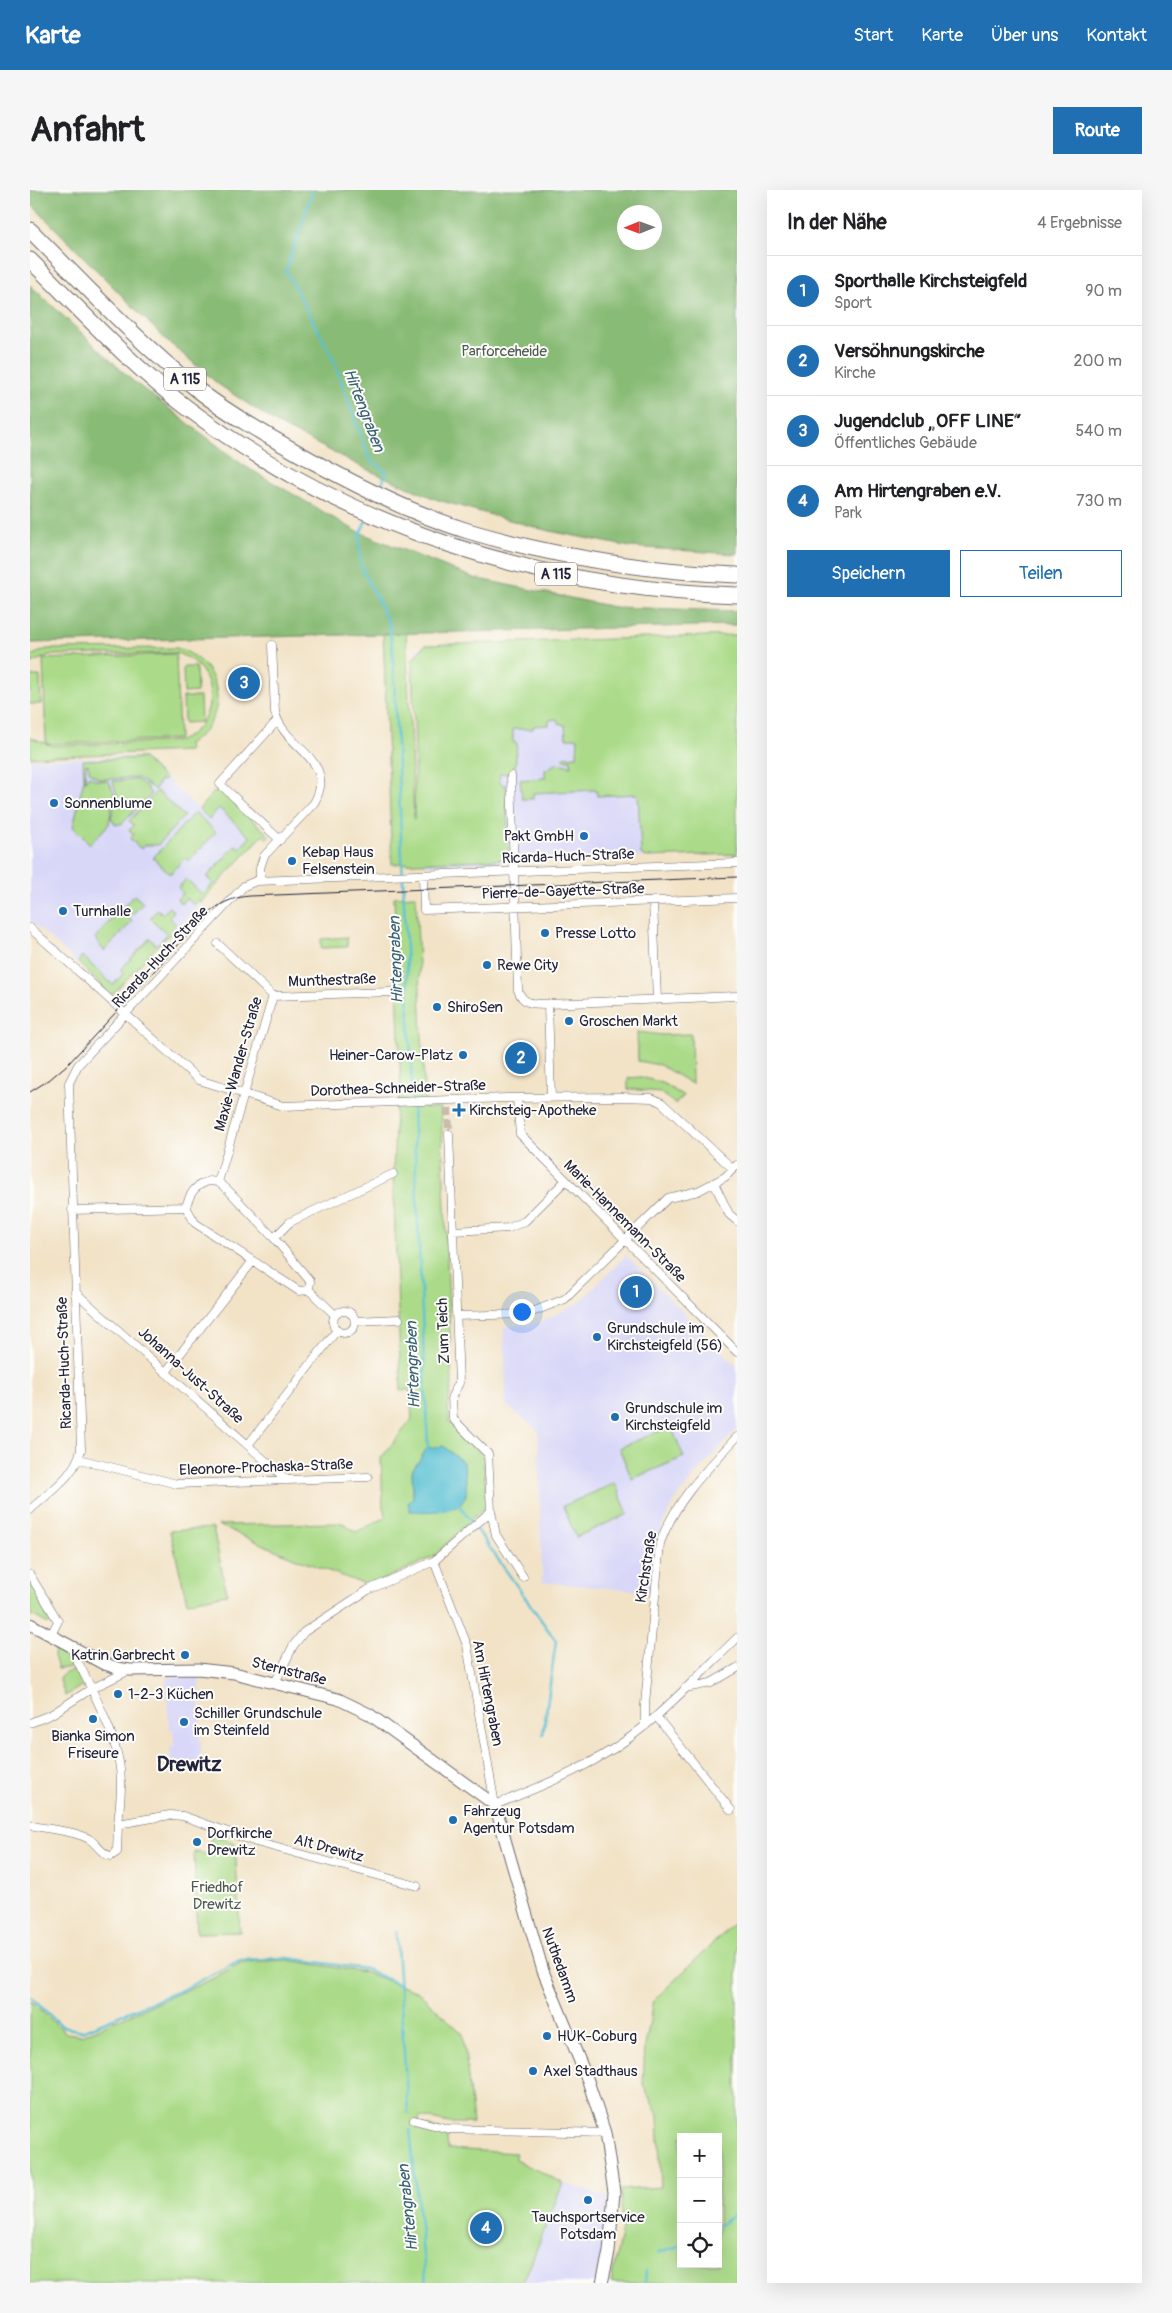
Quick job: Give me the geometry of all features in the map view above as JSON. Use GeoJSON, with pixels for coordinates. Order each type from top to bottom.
{"type":"FeatureCollection","features":[{"type":"Feature","properties":{"kind":"highway","name":"A 115"},"geometry":{"type":"LineString","coordinates":[[30,230],[152,350],[200,391],[262,433],[367,490],[467,531],[596,562],[672,572],[737,575]]}},
{"type":"Feature","properties":{"kind":"highway","name":"A 115"},"geometry":{"type":"LineString","coordinates":[[30,260],[142,371],[190,410],[250,451],[360,510],[462,551],[527,568],[608,585],[682,594],[737,595]]}},
{"type":"Feature","properties":{"kind":"street"},"geometry":{"type":"LineString","coordinates":[[260,881],[262,859],[314,803],[319,793],[320,781],[318,769],[311,758],[283,730],[277,721],[272,644]]}},
{"type":"Feature","properties":{"kind":"street"},"geometry":{"type":"LineString","coordinates":[[277,721],[220,784],[280,840]]}},
{"type":"Feature","properties":{"kind":"street"},"geometry":{"type":"LineString","coordinates":[[511,776],[515,907],[521,998],[526,1002],[534,1004],[548,1004],[737,996]]}},
{"type":"Feature","properties":{"kind":"street","name":"Ricarda-Huch-Straße"},"geometry":{"type":"LineString","coordinates":[[79,1459],[81,1433],[69,1083],[78,1065],[244,886],[260,881],[737,863]]}},
{"type":"Feature","properties":{"kind":"street","name":"Pierre-de-Gayette-Straße"},"geometry":{"type":"LineString","coordinates":[[423,876],[424,910],[737,898]]}},
{"type":"Feature","properties":{"kind":"street"},"geometry":{"type":"LineString","coordinates":[[653,901],[657,1000]]}},
{"type":"Feature","properties":{"kind":"street","name":"Dorothea-Schneider-Straße"},"geometry":{"type":"LineString","coordinates":[[30,928],[198,1080],[289,1106],[424,1101],[448,1104],[517,1098],[652,1098],[662,1103],[735,1167]]}},
{"type":"Feature","properties":{"kind":"street","name":"Maxie-Wander-Straße"},"geometry":{"type":"LineString","coordinates":[[218,944],[273,996],[218,1182]]}},
{"type":"Feature","properties":{"kind":"street","name":"Munthestraße"},"geometry":{"type":"LineString","coordinates":[[273,996],[392,992]]}},
{"type":"Feature","properties":{"kind":"street"},"geometry":{"type":"LineString","coordinates":[[548,1004],[551,1098]]}},
{"type":"Feature","properties":{"kind":"street","name":"Marie-Hannemann-Straße"},"geometry":{"type":"LineString","coordinates":[[517,1098],[520,1134],[736,1350]]}},
{"type":"Feature","properties":{"kind":"street","name":"Zum Teich"},"geometry":{"type":"LineString","coordinates":[[449,1134],[459,1384],[452,1396],[453,1419],[488,1454],[490,1512],[496,1536],[523,1578]]}},
{"type":"Feature","properties":{"kind":"street"},"geometry":{"type":"LineString","coordinates":[[457,1316],[527,1314],[565,1299],[668,1198],[698,1191],[725,1177],[735,1167]]}},
{"type":"Feature","properties":{"kind":"street"},"geometry":{"type":"LineString","coordinates":[[274,1238],[290,1222],[393,1174]]}},
{"type":"Feature","properties":{"kind":"street"},"geometry":{"type":"LineString","coordinates":[[453,1231],[509,1228],[525,1221],[565,1181]]}},
{"type":"Feature","properties":{"kind":"street"},"geometry":{"type":"LineString","coordinates":[[309,1290],[310,1281],[274,1238],[218,1182],[201,1184],[189,1196],[186,1207],[195,1223],[299,1291],[309,1290],[335,1315]]}},
{"type":"Feature","properties":{"kind":"street"},"geometry":{"type":"LineString","coordinates":[[714,1183],[729,1214],[737,1221]]}},
{"type":"Feature","properties":{"kind":"street"},"geometry":{"type":"LineString","coordinates":[[72,1210],[186,1207]]}},
{"type":"Feature","properties":{"kind":"street"},"geometry":{"type":"LineString","coordinates":[[166,1372],[252,1261]]}},
{"type":"Feature","properties":{"kind":"street","name":"Johanna-Just-Straße"},"geometry":{"type":"LineString","coordinates":[[76,1292],[287,1480]]}},
{"type":"Feature","properties":{"kind":"street"},"geometry":{"type":"LineString","coordinates":[[341,1311],[348,1311],[354,1321],[350,1330],[343,1332],[337,1330],[333,1322],[335,1315],[341,1311]]}},
{"type":"Feature","properties":{"kind":"street"},"geometry":{"type":"LineString","coordinates":[[354,1321],[399,1319]]}},
{"type":"Feature","properties":{"kind":"street"},"geometry":{"type":"LineString","coordinates":[[248,1445],[337,1330]]}},
{"type":"Feature","properties":{"kind":"street","name":"Kirchstraße"},"geometry":{"type":"LineString","coordinates":[[645,1726],[646,1695],[660,1543],[668,1521],[677,1507],[737,1437]]}},
{"type":"Feature","properties":{"kind":"street"},"geometry":{"type":"LineString","coordinates":[[30,1510],[70,1474],[79,1459]]}},
{"type":"Feature","properties":{"kind":"street","name":"Eleonore-Prochaska-Straße"},"geometry":{"type":"LineString","coordinates":[[79,1459],[177,1484],[368,1477]]}},
{"type":"Feature","properties":{"kind":"street"},"geometry":{"type":"LineString","coordinates":[[275,1683],[293,1646],[304,1632],[368,1590],[434,1561],[490,1512]]}},
{"type":"Feature","properties":{"kind":"street","name":"Am Hirtengraben"},"geometry":{"type":"LineString","coordinates":[[434,1561],[467,1645],[495,1805]]}},
{"type":"Feature","properties":{"kind":"street"},"geometry":{"type":"LineString","coordinates":[[30,1575],[58,1621],[51,1635]]}},
{"type":"Feature","properties":{"kind":"street","name":"Sternstraße"},"geometry":{"type":"LineString","coordinates":[[30,1624],[102,1663],[130,1670],[198,1669],[234,1673],[338,1699],[356,1706],[495,1805]]}},
{"type":"Feature","properties":{"kind":"street"},"geometry":{"type":"LineString","coordinates":[[495,1805],[554,1782],[605,1754],[645,1726],[737,1638]]}},
{"type":"Feature","properties":{"kind":"street"},"geometry":{"type":"LineString","coordinates":[[30,1825],[82,1836],[93,1842],[108,1856],[117,1852],[120,1785],[119,1762],[91,1689],[70,1645]]}},
{"type":"Feature","properties":{"kind":"street"},"geometry":{"type":"LineString","coordinates":[[683,1689],[711,1683],[737,1668]]}},
{"type":"Feature","properties":{"kind":"street"},"geometry":{"type":"LineString","coordinates":[[30,1723],[52,1714],[91,1689],[130,1670]]}},
{"type":"Feature","properties":{"kind":"street"},"geometry":{"type":"LineString","coordinates":[[656,1716],[730,1810]]}},
{"type":"Feature","properties":{"kind":"street","name":"Nuthedamm"},"geometry":{"type":"LineString","coordinates":[[495,1805],[544,1972],[588,2081],[605,2132],[614,2192],[609,2252],[602,2283]]}},
{"type":"Feature","properties":{"kind":"street","name":"Alt Drewitz"},"geometry":{"type":"LineString","coordinates":[[118,1824],[170,1815],[183,1816],[256,1842],[417,1886]]}},
{"type":"Feature","properties":{"kind":"street"},"geometry":{"type":"LineString","coordinates":[[414,2120],[448,2129],[605,2132]]}},
{"type":"Feature","properties":{"kind":"shaded area"},"geometry":{"type":"Polygon","coordinates":[[[737,644],[737,854],[423,865],[416,649],[737,644]]]}},
{"type":"Feature","properties":{"kind":"shaded area"},"geometry":{"type":"Polygon","coordinates":[[[143,757],[198,809],[213,793],[221,790],[271,836],[268,839],[263,836],[171,935],[161,942],[111,994],[30,920],[30,759],[143,757]]]}},
{"type":"Feature","properties":{"kind":"shaded area","name":"Grundschule im Kirchsteigfeld"},"geometry":{"type":"Polygon","coordinates":[[[626,1255],[737,1366],[737,1429],[695,1475],[675,1501],[664,1521],[655,1547],[650,1592],[542,1582],[538,1430],[506,1405],[504,1326],[533,1325],[578,1304],[626,1255]]]}},
{"type":"Feature","properties":{"kind":"shaded area","name":"Schiller Grundschule im Steinfeld"},"geometry":{"type":"Polygon","coordinates":[[[166,1677],[199,1677],[201,1771],[171,1770],[170,1747],[174,1746],[173,1729],[169,1729],[166,1677]]]}},
{"type":"Feature","properties":{"kind":"shaded area"},"geometry":{"type":"Polygon","coordinates":[[[563,2183],[608,2197],[605,2241],[595,2283],[523,2283],[563,2183]]]}},
{"type":"Feature","properties":{"kind":"green space","name":"Parforceheide"},"geometry":{"type":"Polygon","coordinates":[[[30,190],[737,190],[737,554],[630,547],[545,530],[438,500],[368,470],[278,424],[218,384],[164,338],[30,203],[30,190]]]}},
{"type":"Feature","properties":{"kind":"green space"},"geometry":{"type":"Polygon","coordinates":[[[30,285],[133,381],[243,465],[356,531],[474,578],[614,607],[737,611],[737,625],[30,643],[30,285]]]}},
{"type":"Feature","properties":{"kind":"green space"},"geometry":{"type":"Polygon","coordinates":[[[406,631],[414,820],[415,751],[412,660],[425,645],[737,635],[737,854],[646,857],[641,854],[638,794],[597,796],[596,790],[533,793],[533,799],[522,799],[520,780],[545,778],[545,770],[557,763],[571,766],[571,760],[564,760],[564,757],[577,756],[578,738],[566,738],[565,725],[558,723],[557,719],[549,720],[549,725],[533,726],[533,729],[513,729],[513,742],[517,743],[515,772],[500,774],[499,782],[506,786],[509,859],[392,864],[383,632],[406,631]]]}},
{"type":"Feature","properties":{"kind":"green space"},"geometry":{"type":"Polygon","coordinates":[[[177,648],[193,655],[205,666],[213,678],[217,692],[216,707],[211,721],[202,733],[188,744],[189,751],[30,757],[30,737],[53,746],[179,741],[192,733],[202,722],[208,709],[210,696],[208,682],[201,670],[191,660],[176,653],[49,655],[30,664],[30,656],[47,649],[177,648]]]}},
{"type":"Feature","properties":{"kind":"green space"},"geometry":{"type":"Polygon","coordinates":[[[176,654],[179,739],[46,744],[43,659],[176,654]]]}},
{"type":"Feature","properties":{"kind":"green space"},"geometry":{"type":"Polygon","coordinates":[[[183,667],[196,667],[197,692],[184,693],[183,667]]]}},
{"type":"Feature","properties":{"kind":"green space"},"geometry":{"type":"Polygon","coordinates":[[[30,676],[40,676],[41,704],[30,704],[30,676]]]}},
{"type":"Feature","properties":{"kind":"green space"},"geometry":{"type":"Polygon","coordinates":[[[183,697],[200,697],[201,722],[184,723],[183,697]]]}},
{"type":"Feature","properties":{"kind":"green space"},"geometry":{"type":"Polygon","coordinates":[[[143,758],[165,779],[163,781],[160,780],[155,790],[138,778],[100,779],[90,773],[88,764],[86,764],[85,782],[89,776],[97,780],[109,781],[114,793],[109,824],[90,844],[73,827],[84,779],[83,760],[143,758]]]}},
{"type":"Feature","properties":{"kind":"green space"},"geometry":{"type":"Polygon","coordinates":[[[137,780],[145,785],[151,794],[123,823],[116,825],[111,818],[117,796],[113,781],[137,780]]]}},
{"type":"Feature","properties":{"kind":"green space"},"geometry":{"type":"Polygon","coordinates":[[[157,791],[184,816],[158,845],[145,845],[141,849],[130,839],[134,834],[129,830],[134,825],[129,821],[157,791]]]}},
{"type":"Feature","properties":{"kind":"green space"},"geometry":{"type":"Polygon","coordinates":[[[221,791],[270,836],[267,839],[263,835],[201,902],[199,900],[194,905],[186,898],[181,904],[177,899],[183,893],[178,888],[186,879],[203,895],[213,884],[207,877],[236,845],[240,848],[250,837],[219,808],[209,819],[199,809],[213,793],[221,791]]]}},
{"type":"Feature","properties":{"kind":"green space"},"geometry":{"type":"Polygon","coordinates":[[[195,812],[216,832],[189,861],[185,858],[170,874],[153,858],[195,812]]]}},
{"type":"Feature","properties":{"kind":"green space"},"geometry":{"type":"Polygon","coordinates":[[[134,895],[143,903],[129,918],[132,922],[104,951],[95,938],[134,895]]]}},
{"type":"Feature","properties":{"kind":"green space"},"geometry":{"type":"Polygon","coordinates":[[[416,896],[425,1108],[441,1108],[452,1384],[448,1402],[449,1422],[484,1457],[486,1505],[433,1557],[369,1586],[294,1558],[218,1525],[343,1523],[356,1532],[387,1517],[383,1508],[381,1458],[412,1419],[410,1390],[401,1390],[393,1174],[396,1103],[401,1095],[394,897],[416,896]]]}},
{"type":"Feature","properties":{"kind":"green space"},"geometry":{"type":"Polygon","coordinates":[[[169,907],[174,912],[169,917],[176,924],[172,928],[175,931],[161,942],[114,993],[111,994],[78,963],[82,956],[113,985],[123,974],[120,970],[150,938],[156,945],[167,934],[150,918],[158,909],[163,914],[169,907]]]}},
{"type":"Feature","properties":{"kind":"green space"},"geometry":{"type":"Polygon","coordinates":[[[347,937],[347,947],[321,948],[321,939],[347,937]]]}},
{"type":"Feature","properties":{"kind":"green space"},"geometry":{"type":"Polygon","coordinates":[[[637,1032],[663,1035],[691,1034],[692,1084],[660,1065],[638,1061],[637,1032]]]}},
{"type":"Feature","properties":{"kind":"green space"},"geometry":{"type":"Polygon","coordinates":[[[641,1077],[662,1083],[684,1096],[675,1104],[660,1092],[628,1089],[628,1078],[641,1077]]]}},
{"type":"Feature","properties":{"kind":"green space"},"geometry":{"type":"Polygon","coordinates":[[[671,1426],[684,1457],[632,1479],[619,1448],[671,1426]]]}},
{"type":"Feature","properties":{"kind":"green space"},"geometry":{"type":"Polygon","coordinates":[[[615,1483],[628,1514],[576,1537],[563,1506],[615,1483]]]}},
{"type":"Feature","properties":{"kind":"green space"},"geometry":{"type":"Polygon","coordinates":[[[213,1528],[227,1594],[187,1602],[170,1531],[213,1528]]]}},
{"type":"Feature","properties":{"kind":"green space"},"geometry":{"type":"Polygon","coordinates":[[[30,1580],[55,1621],[48,1624],[30,1614],[30,1580]]]}},
{"type":"Feature","properties":{"kind":"green space"},"geometry":{"type":"Polygon","coordinates":[[[55,1645],[70,1653],[75,1665],[73,1667],[58,1669],[54,1656],[55,1645]]]}},
{"type":"Feature","properties":{"kind":"green space"},"geometry":{"type":"Polygon","coordinates":[[[79,1671],[85,1684],[65,1696],[59,1678],[65,1673],[79,1671]]]}},
{"type":"Feature","properties":{"kind":"green space","name":"Friedhof Drewitz"},"geometry":{"type":"Polygon","coordinates":[[[212,1834],[235,1843],[240,1932],[197,1933],[194,1852],[207,1854],[212,1834]]]}},
{"type":"Feature","properties":{"kind":"green space"},"geometry":{"type":"Polygon","coordinates":[[[737,1920],[737,2283],[611,2283],[622,2229],[621,2190],[661,2187],[658,2115],[643,2085],[645,2046],[654,2000],[737,1920]]]}},
{"type":"Feature","properties":{"kind":"green space"},"geometry":{"type":"Polygon","coordinates":[[[288,1960],[364,1972],[418,1992],[463,2034],[473,2123],[450,2123],[420,2117],[418,2124],[446,2131],[448,2149],[516,2153],[516,2160],[563,2183],[523,2283],[30,2283],[30,2001],[66,2033],[82,2035],[212,1979],[242,1962],[288,1960]]]}},
{"type":"Feature","properties":{"kind":"water"},"geometry":{"type":"Polygon","coordinates":[[[443,1446],[464,1463],[466,1494],[463,1501],[458,1505],[442,1510],[410,1511],[408,1503],[413,1497],[412,1471],[427,1448],[443,1446]]]}},
{"type":"Feature","properties":{"kind":"waterway","name":"Hirtengraben"},"geometry":{"type":"LineString","coordinates":[[313,190],[286,271],[332,356],[370,460],[387,472],[379,490]]}},
{"type":"Feature","properties":{"kind":"waterway","name":"Hirtengraben"},"geometry":{"type":"LineString","coordinates":[[367,518],[359,537],[361,566],[389,624],[393,653],[428,1450]]}},
{"type":"Feature","properties":{"kind":"waterway","name":"Hirtengraben"},"geometry":{"type":"LineString","coordinates":[[458,1503],[556,1641],[543,1734]]}},
{"type":"Feature","properties":{"kind":"waterway"},"geometry":{"type":"LineString","coordinates":[[396,1931],[408,2113]]}},
{"type":"Feature","properties":{"kind":"waterway"},"geometry":{"type":"LineString","coordinates":[[30,1997],[63,2027],[82,2031],[184,1989],[240,1960],[288,1958],[365,1969],[400,1985]]}},
{"type":"Feature","properties":{"kind":"waterway","name":"Hirtengraben"},"geometry":{"type":"LineString","coordinates":[[410,2130],[426,2283]]}},
{"type":"Feature","properties":{"kind":"waterway"},"geometry":{"type":"LineString","coordinates":[[722,2223],[737,2213]]}},
{"type":"Feature","properties":{"kind":"waterway"},"geometry":{"type":"LineString","coordinates":[[658,2253],[677,2246]]}},
{"type":"Feature","properties":{"kind":"waterway"},"geometry":{"type":"LineString","coordinates":[[645,2283],[646,2271]]}},
{"type":"Feature","properties":{"kind":"tunnel"},"geometry":{"type":"LineString","coordinates":[[448,1108],[449,1134]]}},
{"type":"Feature","properties":{"kind":"tram line"},"geometry":{"type":"LineString","coordinates":[[30,1092],[49,1080],[69,1063],[205,916],[215,908],[232,900],[250,896],[737,877]]}},
{"type":"Feature","properties":{"kind":"place","name":"Jugendclub „OFF LINE“"},"geometry":{"type":"Point","coordinates":[244,683]}},
{"type":"Feature","properties":{"kind":"place","name":"Sonnenblume"},"geometry":{"type":"Point","coordinates":[54,803]}},
{"type":"Feature","properties":{"kind":"place","name":"Pakt GmbH"},"geometry":{"type":"Point","coordinates":[584,836]}},
{"type":"Feature","properties":{"kind":"place","name":"Kebap Haus Felsenstein"},"geometry":{"type":"Point","coordinates":[292,861]}},
{"type":"Feature","properties":{"kind":"place","name":"Turnhalle"},"geometry":{"type":"Point","coordinates":[63,911]}},
{"type":"Feature","properties":{"kind":"place","name":"Presse Lotto"},"geometry":{"type":"Point","coordinates":[545,933]}},
{"type":"Feature","properties":{"kind":"place","name":"Rewe City"},"geometry":{"type":"Point","coordinates":[487,965]}},
{"type":"Feature","properties":{"kind":"place","name":"ShiroSen"},"geometry":{"type":"Point","coordinates":[437,1007]}},
{"type":"Feature","properties":{"kind":"place","name":"Groschen Markt"},"geometry":{"type":"Point","coordinates":[569,1021]}},
{"type":"Feature","properties":{"kind":"place","name":"Heiner-Carow-Platz"},"geometry":{"type":"Point","coordinates":[463,1055]}},
{"type":"Feature","properties":{"kind":"place","name":"Versöhnungskirche"},"geometry":{"type":"Point","coordinates":[521,1058]}},
{"type":"Feature","properties":{"kind":"place","name":"Kirchsteig-Apotheke"},"geometry":{"type":"Point","coordinates":[459,1110]}},
{"type":"Feature","properties":{"kind":"place","name":"Sporthalle Kirchsteigfeld"},"geometry":{"type":"Point","coordinates":[636,1292]}},
{"type":"Feature","properties":{"kind":"place","name":"Grundschule im Kirchsteigfeld (56)"},"geometry":{"type":"Point","coordinates":[597,1337]}},
{"type":"Feature","properties":{"kind":"place","name":"Grundschule im Kirchsteigfeld"},"geometry":{"type":"Point","coordinates":[615,1417]}},
{"type":"Feature","properties":{"kind":"place","name":"Katrin Garbrecht"},"geometry":{"type":"Point","coordinates":[185,1655]}},
{"type":"Feature","properties":{"kind":"place","name":"1-2-3 Küchen"},"geometry":{"type":"Point","coordinates":[118,1694]}},
{"type":"Feature","properties":{"kind":"place","name":"Bianka Simon Friseure"},"geometry":{"type":"Point","coordinates":[93,1719]}},
{"type":"Feature","properties":{"kind":"place","name":"Schiller Grundschule im Steinfeld"},"geometry":{"type":"Point","coordinates":[184,1722]}},
{"type":"Feature","properties":{"kind":"place","name":"Fahrzeug Agentur Potsdam"},"geometry":{"type":"Point","coordinates":[453,1820]}},
{"type":"Feature","properties":{"kind":"place","name":"Dorfkirche Drewitz"},"geometry":{"type":"Point","coordinates":[197,1842]}},
{"type":"Feature","properties":{"kind":"place","name":"HUK-Coburg"},"geometry":{"type":"Point","coordinates":[547,2036]}},
{"type":"Feature","properties":{"kind":"place","name":"Axel Stadthaus"},"geometry":{"type":"Point","coordinates":[533,2071]}},
{"type":"Feature","properties":{"kind":"place","name":"Tauchsportservice Potsdam"},"geometry":{"type":"Point","coordinates":[588,2200]}},
{"type":"Feature","properties":{"kind":"place","name":"Am Hirtengraben e.V."},"geometry":{"type":"Point","coordinates":[486,2228]}},
{"type":"Feature","properties":{"kind":"district","name":"Drewitz"},"geometry":{"type":"Point","coordinates":[189,1764]}}]}
